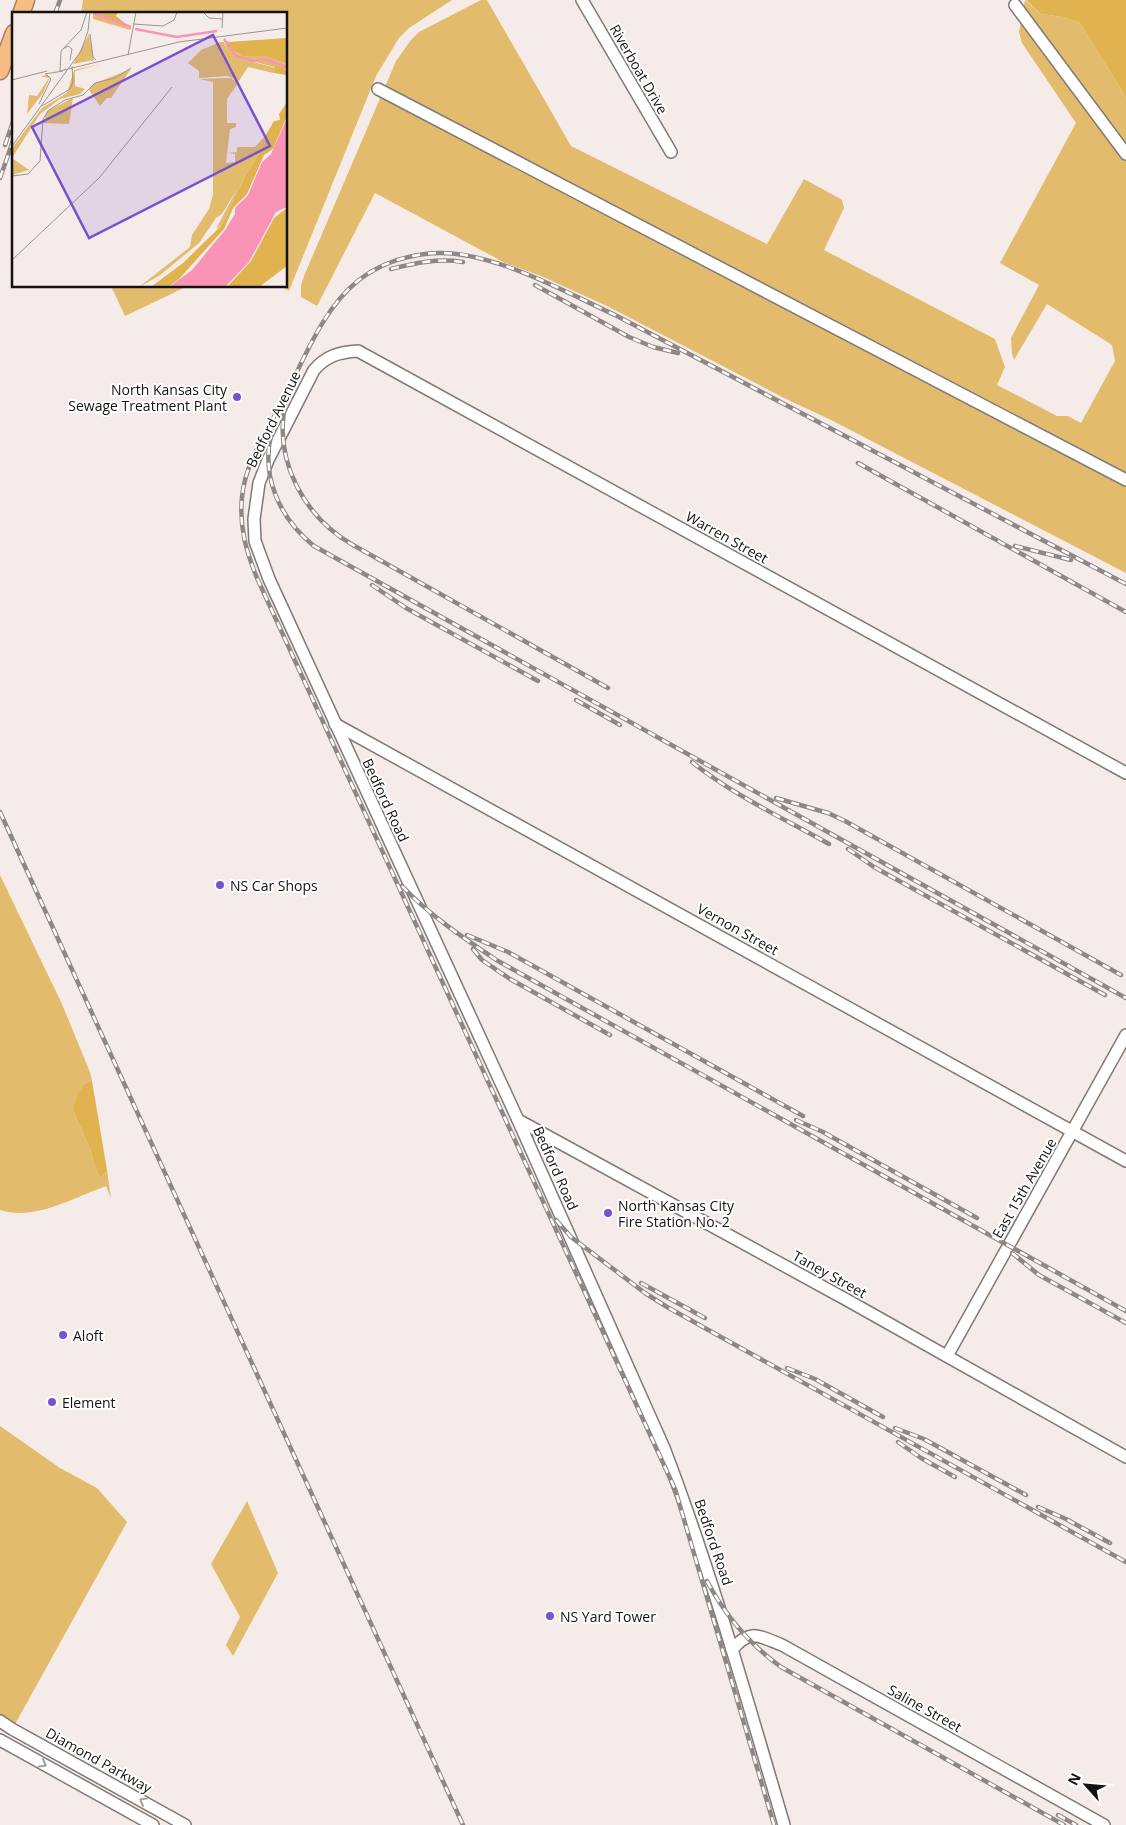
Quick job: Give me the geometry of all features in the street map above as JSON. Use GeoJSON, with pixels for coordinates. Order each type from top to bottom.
{"type":"FeatureCollection","features":[{"type":"Feature","properties":{"kind":"highway"},"geometry":{"type":"LineString","coordinates":[[22,12],[26,0]]}},
{"type":"Feature","properties":{"kind":"highway"},"geometry":{"type":"LineString","coordinates":[[0,71],[12,38]]}},
{"type":"Feature","properties":{"kind":"street","name":"Riverboat Drive"},"geometry":{"type":"LineString","coordinates":[[582,0],[671,152]]}},
{"type":"Feature","properties":{"kind":"street"},"geometry":{"type":"LineString","coordinates":[[1015,5],[1126,154]]}},
{"type":"Feature","properties":{"kind":"street"},"geometry":{"type":"LineString","coordinates":[[378,89],[1126,480]]}},
{"type":"Feature","properties":{"kind":"street","name":"Warren Street"},"geometry":{"type":"LineString","coordinates":[[314,370],[320,363],[334,355],[358,351],[1126,773]]}},
{"type":"Feature","properties":{"kind":"street","name":"Bedford Avenue"},"geometry":{"type":"LineString","coordinates":[[256,541],[256,500],[259,483],[268,460],[314,370]]}},
{"type":"Feature","properties":{"kind":"street","name":"Bedford Road"},"geometry":{"type":"LineString","coordinates":[[256,541],[269,579],[518,1120],[664,1448],[692,1524],[784,1825]]}},
{"type":"Feature","properties":{"kind":"street","name":"Vernon Street"},"geometry":{"type":"LineString","coordinates":[[335,724],[1126,1161]]}},
{"type":"Feature","properties":{"kind":"street","name":"East 15th Avenue"},"geometry":{"type":"LineString","coordinates":[[948,1356],[1126,1035]]}},
{"type":"Feature","properties":{"kind":"street","name":"Taney Street"},"geometry":{"type":"LineString","coordinates":[[518,1120],[948,1356],[1126,1457]]}},
{"type":"Feature","properties":{"kind":"street","name":"Saline Street"},"geometry":{"type":"LineString","coordinates":[[732,1650],[743,1638],[750,1636],[757,1636],[782,1645],[1104,1825]]}},
{"type":"Feature","properties":{"kind":"street","name":"Diamond Parkway"},"geometry":{"type":"LineString","coordinates":[[0,1721],[185,1825]]}},
{"type":"Feature","properties":{"kind":"street"},"geometry":{"type":"LineString","coordinates":[[0,1740],[153,1825]]}},
{"type":"Feature","properties":{"kind":"shaded area"},"geometry":{"type":"Polygon","coordinates":[[[83,0],[452,0],[409,28],[399,38],[376,76],[289,291],[284,288],[288,288],[288,12],[81,12],[83,0]]]}},
{"type":"Feature","properties":{"kind":"shaded area"},"geometry":{"type":"Polygon","coordinates":[[[481,0],[487,0],[571,146],[767,244],[804,179],[842,200],[844,208],[824,250],[995,339],[1005,367],[997,385],[1057,416],[1068,416],[1081,423],[1115,361],[1112,345],[1047,304],[1014,360],[1011,338],[1039,285],[1000,263],[1076,123],[1022,43],[1019,32],[1025,0],[1041,14],[1063,17],[1080,23],[1126,97],[1126,573],[607,306],[541,276],[505,263],[375,193],[317,306],[301,297],[301,285],[304,276],[396,61],[419,32],[481,0]]]}},
{"type":"Feature","properties":{"kind":"shaded area"},"geometry":{"type":"Polygon","coordinates":[[[1026,0],[1126,0],[1126,97],[1080,23],[1063,17],[1041,14],[1026,0]]]}},
{"type":"Feature","properties":{"kind":"shaded area"},"geometry":{"type":"Polygon","coordinates":[[[112,288],[184,288],[125,316],[112,288]]]}},
{"type":"Feature","properties":{"kind":"shaded area"},"geometry":{"type":"Polygon","coordinates":[[[0,875],[62,1004],[90,1072],[92,1081],[85,1083],[73,1110],[91,1151],[93,1161],[102,1177],[107,1170],[111,1198],[106,1186],[54,1207],[27,1213],[13,1213],[0,1210],[0,875]]]}},
{"type":"Feature","properties":{"kind":"shaded area"},"geometry":{"type":"Polygon","coordinates":[[[92,1081],[107,1170],[101,1178],[73,1110],[77,1096],[85,1083],[92,1081]]]}},
{"type":"Feature","properties":{"kind":"shaded area"},"geometry":{"type":"Polygon","coordinates":[[[0,1426],[60,1468],[97,1488],[127,1522],[14,1726],[0,1718],[0,1426]]]}},
{"type":"Feature","properties":{"kind":"shaded area"},"geometry":{"type":"Polygon","coordinates":[[[247,1501],[278,1573],[233,1656],[226,1645],[240,1617],[211,1564],[247,1501]]]}},
{"type":"Feature","properties":{"kind":"railway"},"geometry":{"type":"LineString","coordinates":[[56,12],[60,0]]}},
{"type":"Feature","properties":{"kind":"railway"},"geometry":{"type":"LineString","coordinates":[[5,145],[12,125]]}},
{"type":"Feature","properties":{"kind":"railway"},"geometry":{"type":"LineString","coordinates":[[0,178],[12,144]]}},
{"type":"Feature","properties":{"kind":"railway"},"geometry":{"type":"LineString","coordinates":[[774,1825],[675,1489],[257,578],[247,548],[241,508],[247,472],[315,336],[334,305],[359,280],[390,262],[416,255],[448,253],[498,263],[549,283],[617,316],[1126,584]]}},
{"type":"Feature","properties":{"kind":"railway"},"geometry":{"type":"LineString","coordinates":[[391,269],[436,261],[463,262]]}},
{"type":"Feature","properties":{"kind":"railway"},"geometry":{"type":"LineString","coordinates":[[535,285],[629,337],[653,347],[678,353]]}},
{"type":"Feature","properties":{"kind":"railway"},"geometry":{"type":"LineString","coordinates":[[285,405],[284,447],[289,467],[296,486],[320,519],[353,545],[608,688]]}},
{"type":"Feature","properties":{"kind":"railway"},"geometry":{"type":"LineString","coordinates":[[272,431],[269,447],[269,464],[275,494],[291,522],[314,546],[1126,998]]}},
{"type":"Feature","properties":{"kind":"railway"},"geometry":{"type":"LineString","coordinates":[[858,463],[1126,612]]}},
{"type":"Feature","properties":{"kind":"railway"},"geometry":{"type":"LineString","coordinates":[[1015,546],[1071,560]]}},
{"type":"Feature","properties":{"kind":"railway"},"geometry":{"type":"LineString","coordinates":[[372,585],[406,608],[538,681]]}},
{"type":"Feature","properties":{"kind":"railway"},"geometry":{"type":"LineString","coordinates":[[576,700],[620,725]]}},
{"type":"Feature","properties":{"kind":"railway"},"geometry":{"type":"LineString","coordinates":[[692,762],[741,796],[829,844]]}},
{"type":"Feature","properties":{"kind":"railway"},"geometry":{"type":"LineString","coordinates":[[776,798],[828,813],[845,821],[1121,975]]}},
{"type":"Feature","properties":{"kind":"railway"},"geometry":{"type":"LineString","coordinates":[[0,812],[463,1825]]}},
{"type":"Feature","properties":{"kind":"railway"},"geometry":{"type":"LineString","coordinates":[[848,849],[874,867],[1105,995]]}},
{"type":"Feature","properties":{"kind":"railway"},"geometry":{"type":"LineString","coordinates":[[402,886],[436,917],[498,961],[1126,1311]]}},
{"type":"Feature","properties":{"kind":"railway"},"geometry":{"type":"LineString","coordinates":[[467,935],[508,952],[803,1116]]}},
{"type":"Feature","properties":{"kind":"railway"},"geometry":{"type":"LineString","coordinates":[[473,949],[482,960],[510,979],[610,1035]]}},
{"type":"Feature","properties":{"kind":"railway"},"geometry":{"type":"LineString","coordinates":[[796,1120],[823,1132],[977,1218]]}},
{"type":"Feature","properties":{"kind":"railway"},"geometry":{"type":"LineString","coordinates":[[556,1220],[571,1237],[645,1293],[667,1307],[1126,1562]]}},
{"type":"Feature","properties":{"kind":"railway"},"geometry":{"type":"LineString","coordinates":[[1012,1253],[1039,1275],[1126,1323]]}},
{"type":"Feature","properties":{"kind":"railway"},"geometry":{"type":"LineString","coordinates":[[641,1283],[705,1318]]}},
{"type":"Feature","properties":{"kind":"railway"},"geometry":{"type":"LineString","coordinates":[[787,1368],[815,1379],[883,1417]]}},
{"type":"Feature","properties":{"kind":"railway"},"geometry":{"type":"LineString","coordinates":[[895,1428],[924,1439],[1026,1495]]}},
{"type":"Feature","properties":{"kind":"railway"},"geometry":{"type":"LineString","coordinates":[[898,1442],[921,1458],[955,1477]]}},
{"type":"Feature","properties":{"kind":"railway"},"geometry":{"type":"LineString","coordinates":[[1038,1507],[1066,1519],[1110,1543]]}},
{"type":"Feature","properties":{"kind":"railway"},"geometry":{"type":"LineString","coordinates":[[707,1581],[722,1606],[748,1639],[781,1667],[1064,1825]]}},
{"type":"Feature","properties":{"kind":"railway"},"geometry":{"type":"LineString","coordinates":[[1058,1815],[1076,1825]]}},
{"type":"Feature","properties":{"kind":"place","name":"North Kansas City Sewage Treatment Plant"},"geometry":{"type":"Point","coordinates":[237,397]}},
{"type":"Feature","properties":{"kind":"place","name":"NS Car Shops"},"geometry":{"type":"Point","coordinates":[220,885]}},
{"type":"Feature","properties":{"kind":"place","name":"North Kansas City Fire Station No. 2"},"geometry":{"type":"Point","coordinates":[608,1213]}},
{"type":"Feature","properties":{"kind":"place","name":"Aloft"},"geometry":{"type":"Point","coordinates":[63,1335]}},
{"type":"Feature","properties":{"kind":"place","name":"Element"},"geometry":{"type":"Point","coordinates":[52,1402]}},
{"type":"Feature","properties":{"kind":"place","name":"NS Yard Tower"},"geometry":{"type":"Point","coordinates":[550,1616]}}]}
